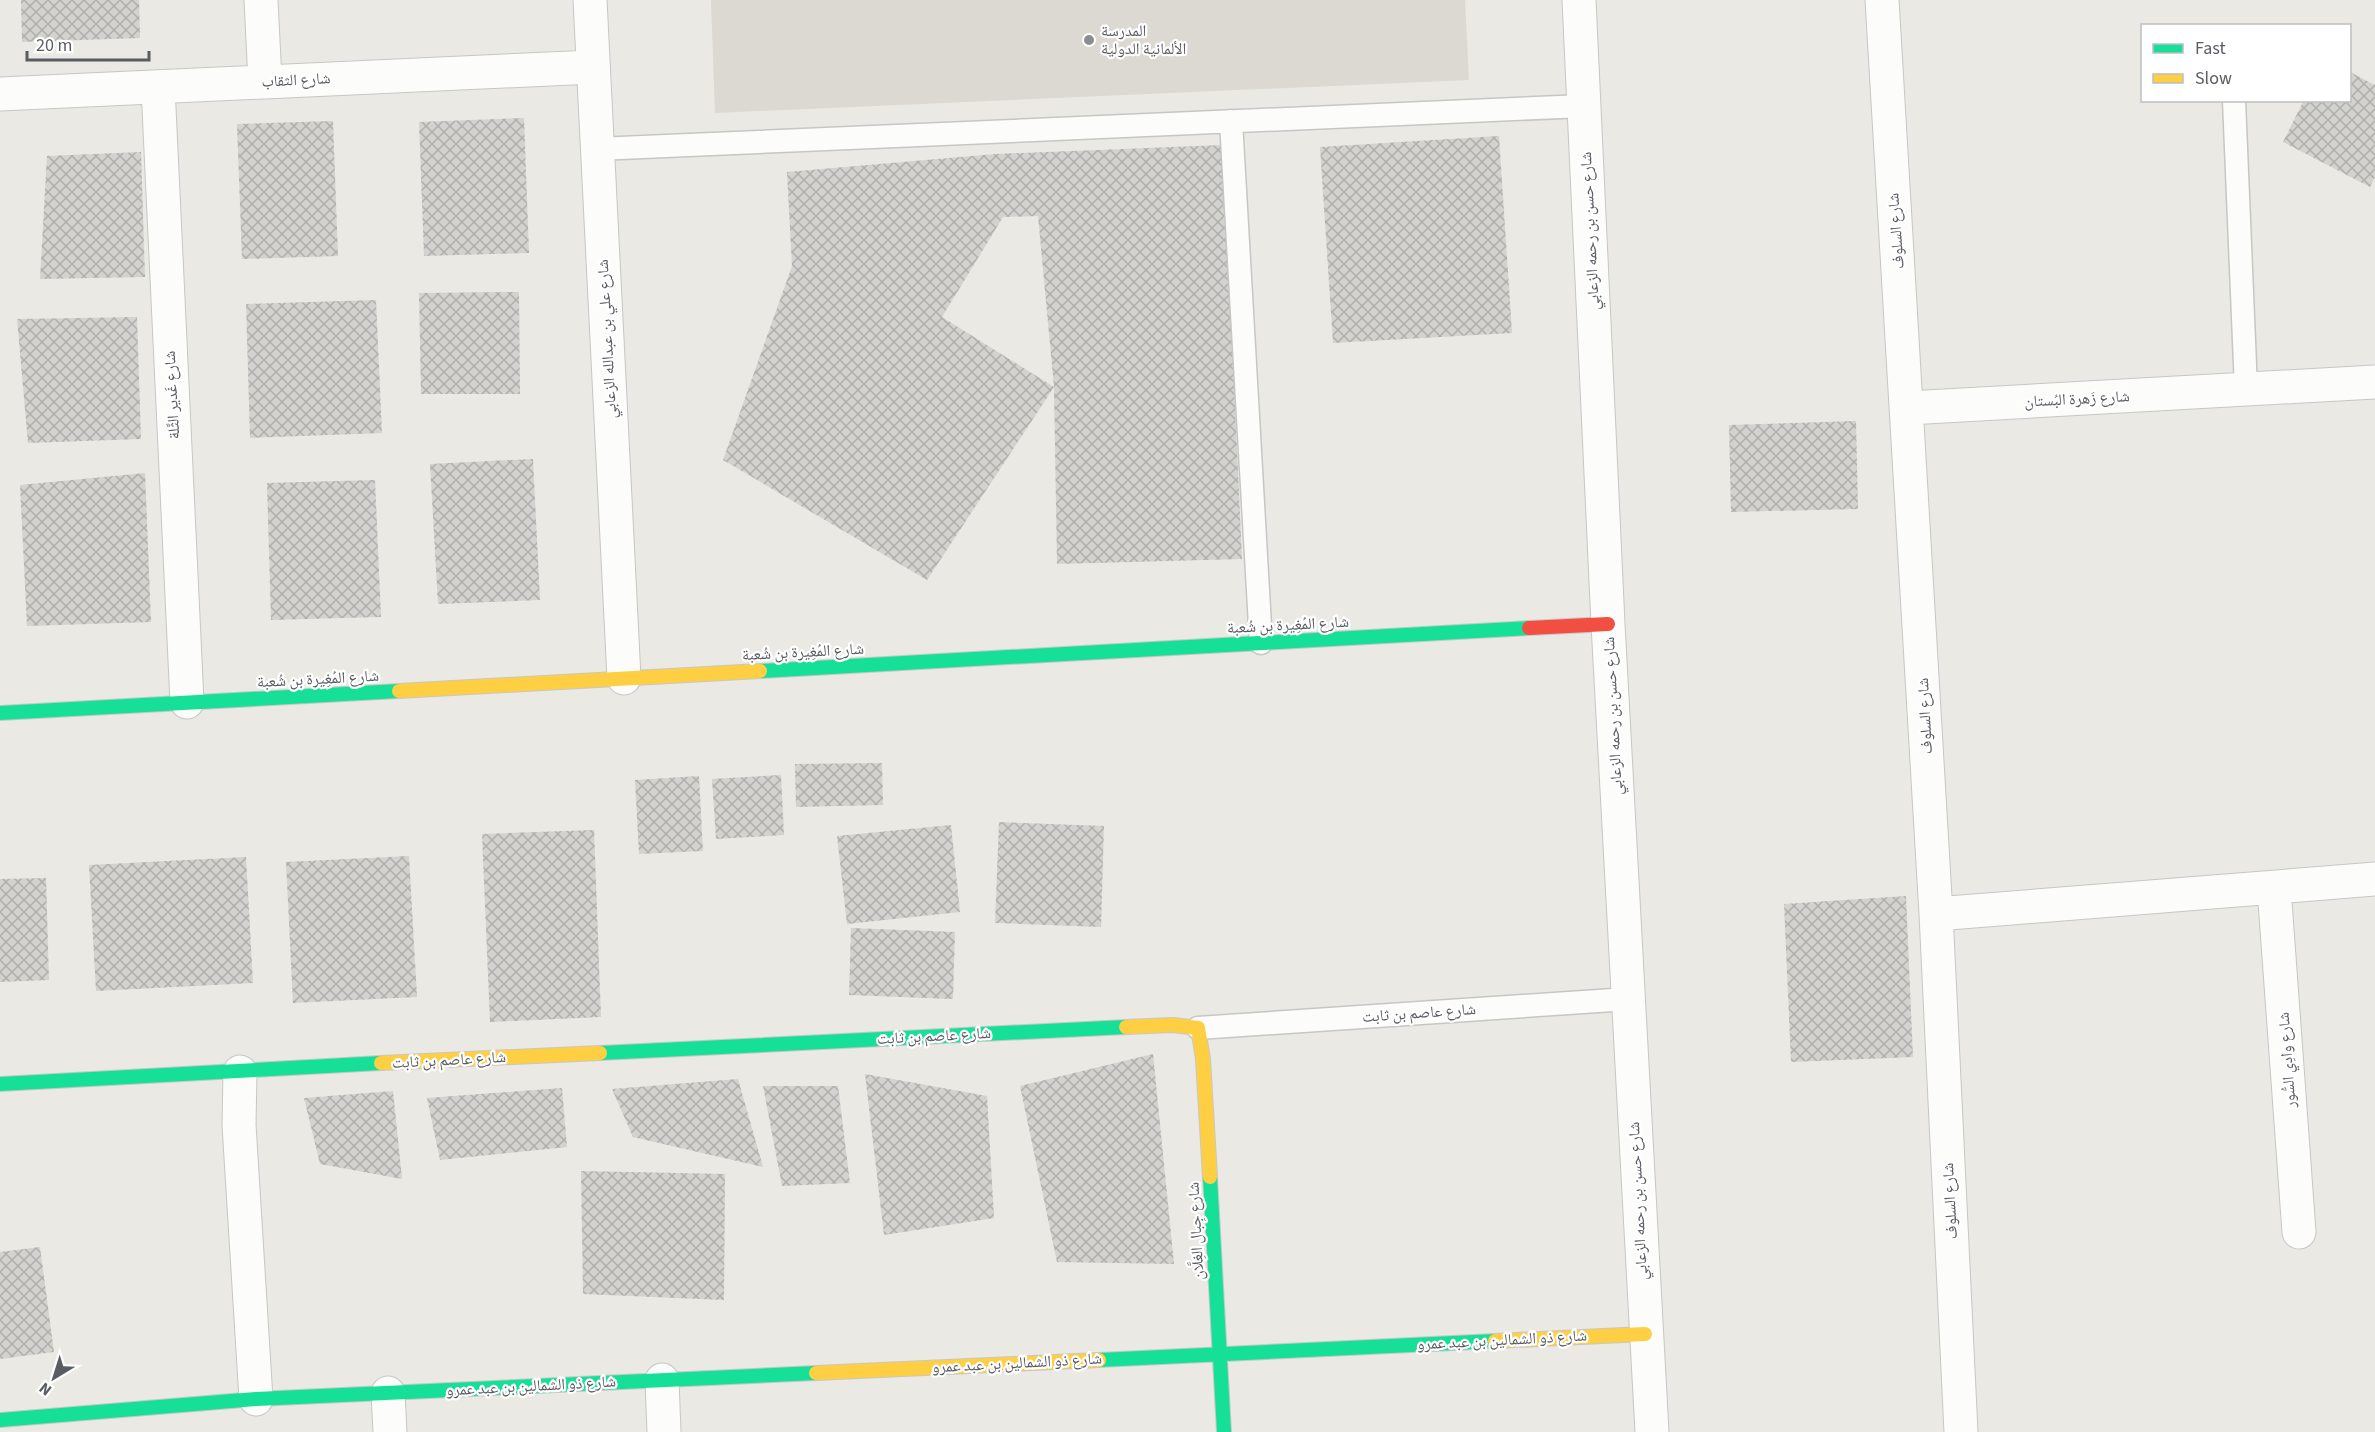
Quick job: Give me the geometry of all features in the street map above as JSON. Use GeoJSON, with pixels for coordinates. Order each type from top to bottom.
{"type":"FeatureCollection","features":[{"type":"Feature","properties":{"kind":"street"},"geometry":{"type":"LineString","coordinates":[[261,0],[265,81]]}},
{"type":"Feature","properties":{"kind":"street","name":"شارع علي بن عبدالله الزعابي"},"geometry":{"type":"LineString","coordinates":[[590,0],[624,678]]}},
{"type":"Feature","properties":{"kind":"street","name":"شارع حسن بن رحمه الزعابي"},"geometry":{"type":"LineString","coordinates":[[1579,0],[1608,624],[1652,1432]]}},
{"type":"Feature","properties":{"kind":"street","name":"شارع السلوف"},"geometry":{"type":"LineString","coordinates":[[1882,0],[1908,408],[1936,914],[1961,1432]]}},
{"type":"Feature","properties":{"kind":"street","name":"شارع الثقاب"},"geometry":{"type":"LineString","coordinates":[[0,94],[593,67]]}},
{"type":"Feature","properties":{"kind":"street","name":"شارع غَدير الثَّلة"},"geometry":{"type":"LineString","coordinates":[[158,87],[187,702]]}},
{"type":"Feature","properties":{"kind":"street","name":"شارع زَهرة البُستان"},"geometry":{"type":"LineString","coordinates":[[1908,408],[2375,382]]}},
{"type":"Feature","properties":{"kind":"street","name":"شارع المُغِيرة بن شُعبة"},"geometry":{"type":"LineString","coordinates":[[0,713],[1608,624]]}},
{"type":"Feature","properties":{"kind":"street"},"geometry":{"type":"LineString","coordinates":[[1936,914],[2375,879]]}},
{"type":"Feature","properties":{"kind":"street","name":"شارع وادِي السُّور"},"geometry":{"type":"LineString","coordinates":[[2274,888],[2300,1232]]}},
{"type":"Feature","properties":{"kind":"street","name":"شارع عاصم بن ثابت"},"geometry":{"type":"LineString","coordinates":[[0,1084],[1173,1024],[1198,1028]]}},
{"type":"Feature","properties":{"kind":"street","name":"شارع جِبال الغِلَّان"},"geometry":{"type":"LineString","coordinates":[[1198,1028],[1203,1059],[1224,1432]]}},
{"type":"Feature","properties":{"kind":"street"},"geometry":{"type":"LineString","coordinates":[[240,1072],[239,1125],[256,1399]]}},
{"type":"Feature","properties":{"kind":"street","name":"شارع ذو الشمالين بن عبد عمرو"},"geometry":{"type":"LineString","coordinates":[[0,1420],[256,1399],[1645,1334]]}},
{"type":"Feature","properties":{"kind":"street"},"geometry":{"type":"LineString","coordinates":[[662,1380],[664,1432]]}},
{"type":"Feature","properties":{"kind":"street"},"geometry":{"type":"LineString","coordinates":[[388,1393],[390,1432]]}},
{"type":"Feature","properties":{"kind":"lane"},"geometry":{"type":"LineString","coordinates":[[2234,102],[2246,389]]}},
{"type":"Feature","properties":{"kind":"lane"},"geometry":{"type":"LineString","coordinates":[[597,149],[1584,106]]}},
{"type":"Feature","properties":{"kind":"lane"},"geometry":{"type":"LineString","coordinates":[[1231,121],[1261,643]]}},
{"type":"Feature","properties":{"kind":"lane","name":"شارع عاصم بن ثابت"},"geometry":{"type":"LineString","coordinates":[[1198,1028],[1628,999]]}},
{"type":"Feature","properties":{"kind":"shaded area","name":"المدرسة الألمانية الدولية"},"geometry":{"type":"Polygon","coordinates":[[[711,0],[1465,0],[1469,80],[715,113],[711,0]]]}},
{"type":"Feature","properties":{"kind":"building"},"geometry":{"type":"Polygon","coordinates":[[[21,0],[139,0],[140,38],[22,42],[21,0]]]}},
{"type":"Feature","properties":{"kind":"building"},"geometry":{"type":"Polygon","coordinates":[[[2351,73],[2375,85],[2375,177],[2370,187],[2283,142],[2303,102],[2351,102],[2351,73]]]}},
{"type":"Feature","properties":{"kind":"building"},"geometry":{"type":"Polygon","coordinates":[[[524,118],[529,253],[424,256],[419,122],[524,118]]]}},
{"type":"Feature","properties":{"kind":"building"},"geometry":{"type":"Polygon","coordinates":[[[333,121],[338,256],[242,259],[237,124],[333,121]]]}},
{"type":"Feature","properties":{"kind":"building"},"geometry":{"type":"Polygon","coordinates":[[[1499,136],[1512,333],[1333,343],[1320,147],[1499,136]]]}},
{"type":"Feature","properties":{"kind":"building"},"geometry":{"type":"Polygon","coordinates":[[[1223,145],[1242,559],[1057,564],[1054,387],[927,580],[723,460],[792,266],[787,172],[995,154],[1223,145]],[[1038,216],[1003,217],[942,317],[1054,387],[1038,216]]]}},
{"type":"Feature","properties":{"kind":"building"},"geometry":{"type":"Polygon","coordinates":[[[141,152],[145,277],[40,279],[47,156],[141,152]]]}},
{"type":"Feature","properties":{"kind":"building"},"geometry":{"type":"Polygon","coordinates":[[[519,292],[520,394],[421,394],[419,293],[519,292]]]}},
{"type":"Feature","properties":{"kind":"building"},"geometry":{"type":"Polygon","coordinates":[[[376,300],[382,433],[250,438],[246,304],[376,300]]]}},
{"type":"Feature","properties":{"kind":"building"},"geometry":{"type":"Polygon","coordinates":[[[137,317],[141,439],[28,443],[17,319],[137,317]]]}},
{"type":"Feature","properties":{"kind":"building"},"geometry":{"type":"Polygon","coordinates":[[[1856,421],[1858,509],[1731,512],[1729,425],[1856,421]]]}},
{"type":"Feature","properties":{"kind":"building"},"geometry":{"type":"Polygon","coordinates":[[[533,459],[540,600],[438,604],[430,464],[533,459]]]}},
{"type":"Feature","properties":{"kind":"building"},"geometry":{"type":"Polygon","coordinates":[[[145,473],[151,622],[27,626],[20,485],[145,473]]]}},
{"type":"Feature","properties":{"kind":"building"},"geometry":{"type":"Polygon","coordinates":[[[375,480],[381,617],[271,620],[267,483],[375,480]]]}},
{"type":"Feature","properties":{"kind":"building"},"geometry":{"type":"Polygon","coordinates":[[[882,763],[883,805],[796,807],[795,764],[882,763]]]}},
{"type":"Feature","properties":{"kind":"building"},"geometry":{"type":"Polygon","coordinates":[[[781,775],[784,835],[716,839],[712,779],[781,775]]]}},
{"type":"Feature","properties":{"kind":"building"},"geometry":{"type":"Polygon","coordinates":[[[699,776],[703,851],[639,854],[635,780],[699,776]]]}},
{"type":"Feature","properties":{"kind":"building"},"geometry":{"type":"Polygon","coordinates":[[[999,822],[1104,826],[1101,927],[995,923],[999,822]]]}},
{"type":"Feature","properties":{"kind":"building"},"geometry":{"type":"Polygon","coordinates":[[[951,825],[960,912],[847,924],[837,836],[951,825]]]}},
{"type":"Feature","properties":{"kind":"building"},"geometry":{"type":"Polygon","coordinates":[[[594,830],[601,1017],[490,1022],[482,834],[594,830]]]}},
{"type":"Feature","properties":{"kind":"building"},"geometry":{"type":"Polygon","coordinates":[[[409,856],[417,997],[293,1003],[286,862],[409,856]]]}},
{"type":"Feature","properties":{"kind":"building"},"geometry":{"type":"Polygon","coordinates":[[[246,857],[253,983],[96,991],[89,865],[246,857]]]}},
{"type":"Feature","properties":{"kind":"building"},"geometry":{"type":"Polygon","coordinates":[[[46,878],[49,980],[0,982],[0,879],[46,878]]]}},
{"type":"Feature","properties":{"kind":"building"},"geometry":{"type":"Polygon","coordinates":[[[1906,896],[1913,1057],[1791,1062],[1784,904],[1906,896]]]}},
{"type":"Feature","properties":{"kind":"building"},"geometry":{"type":"Polygon","coordinates":[[[851,928],[955,932],[953,999],[849,995],[851,928]]]}},
{"type":"Feature","properties":{"kind":"building"},"geometry":{"type":"Polygon","coordinates":[[[1153,1054],[1174,1264],[1057,1262],[1020,1086],[1153,1054]]]}},
{"type":"Feature","properties":{"kind":"building"},"geometry":{"type":"Polygon","coordinates":[[[865,1074],[987,1096],[994,1218],[884,1235],[865,1074]]]}},
{"type":"Feature","properties":{"kind":"building"},"geometry":{"type":"Polygon","coordinates":[[[738,1079],[763,1167],[633,1137],[612,1089],[738,1079]]]}},
{"type":"Feature","properties":{"kind":"building"},"geometry":{"type":"Polygon","coordinates":[[[763,1086],[838,1086],[850,1183],[782,1186],[763,1086]]]}},
{"type":"Feature","properties":{"kind":"building"},"geometry":{"type":"Polygon","coordinates":[[[562,1088],[567,1147],[440,1160],[427,1098],[562,1088]]]}},
{"type":"Feature","properties":{"kind":"building"},"geometry":{"type":"Polygon","coordinates":[[[393,1091],[402,1179],[320,1164],[304,1098],[393,1091]]]}},
{"type":"Feature","properties":{"kind":"building"},"geometry":{"type":"Polygon","coordinates":[[[581,1171],[725,1174],[724,1300],[583,1294],[581,1171]]]}},
{"type":"Feature","properties":{"kind":"building"},"geometry":{"type":"Polygon","coordinates":[[[40,1247],[54,1352],[0,1359],[0,1252],[40,1247]]]}},
{"type":"Feature","properties":{"kind":"traffic: fast"},"geometry":{"type":"LineString","coordinates":[[760,671],[1529,628]]}},
{"type":"Feature","properties":{"kind":"traffic: fast"},"geometry":{"type":"LineString","coordinates":[[0,713],[399,691]]}},
{"type":"Feature","properties":{"kind":"traffic: fast"},"geometry":{"type":"LineString","coordinates":[[600,1053],[1126,1027]]}},
{"type":"Feature","properties":{"kind":"traffic: fast"},"geometry":{"type":"LineString","coordinates":[[0,1084],[381,1063]]}},
{"type":"Feature","properties":{"kind":"traffic: fast"},"geometry":{"type":"LineString","coordinates":[[1210,1177],[1224,1432]]}},
{"type":"Feature","properties":{"kind":"traffic: fast"},"geometry":{"type":"LineString","coordinates":[[1099,1360],[1495,1341]]}},
{"type":"Feature","properties":{"kind":"traffic: fast"},"geometry":{"type":"LineString","coordinates":[[0,1420],[256,1399],[816,1373]]}},
{"type":"Feature","properties":{"kind":"traffic: slow"},"geometry":{"type":"LineString","coordinates":[[399,691],[760,671]]}},
{"type":"Feature","properties":{"kind":"traffic: slow"},"geometry":{"type":"LineString","coordinates":[[1126,1027],[1173,1025],[1198,1028],[1203,1059],[1210,1177]]}},
{"type":"Feature","properties":{"kind":"traffic: slow"},"geometry":{"type":"LineString","coordinates":[[381,1063],[600,1053]]}},
{"type":"Feature","properties":{"kind":"traffic: slow"},"geometry":{"type":"LineString","coordinates":[[1495,1341],[1645,1334]]}},
{"type":"Feature","properties":{"kind":"traffic: slow"},"geometry":{"type":"LineString","coordinates":[[816,1373],[1099,1360]]}},
{"type":"Feature","properties":{"kind":"traffic: jam"},"geometry":{"type":"LineString","coordinates":[[1529,628],[1608,624]]}},
{"type":"Feature","properties":{"kind":"place","name":"المدرسة الألمانية الدولية"},"geometry":{"type":"Point","coordinates":[1089,40]}}]}
